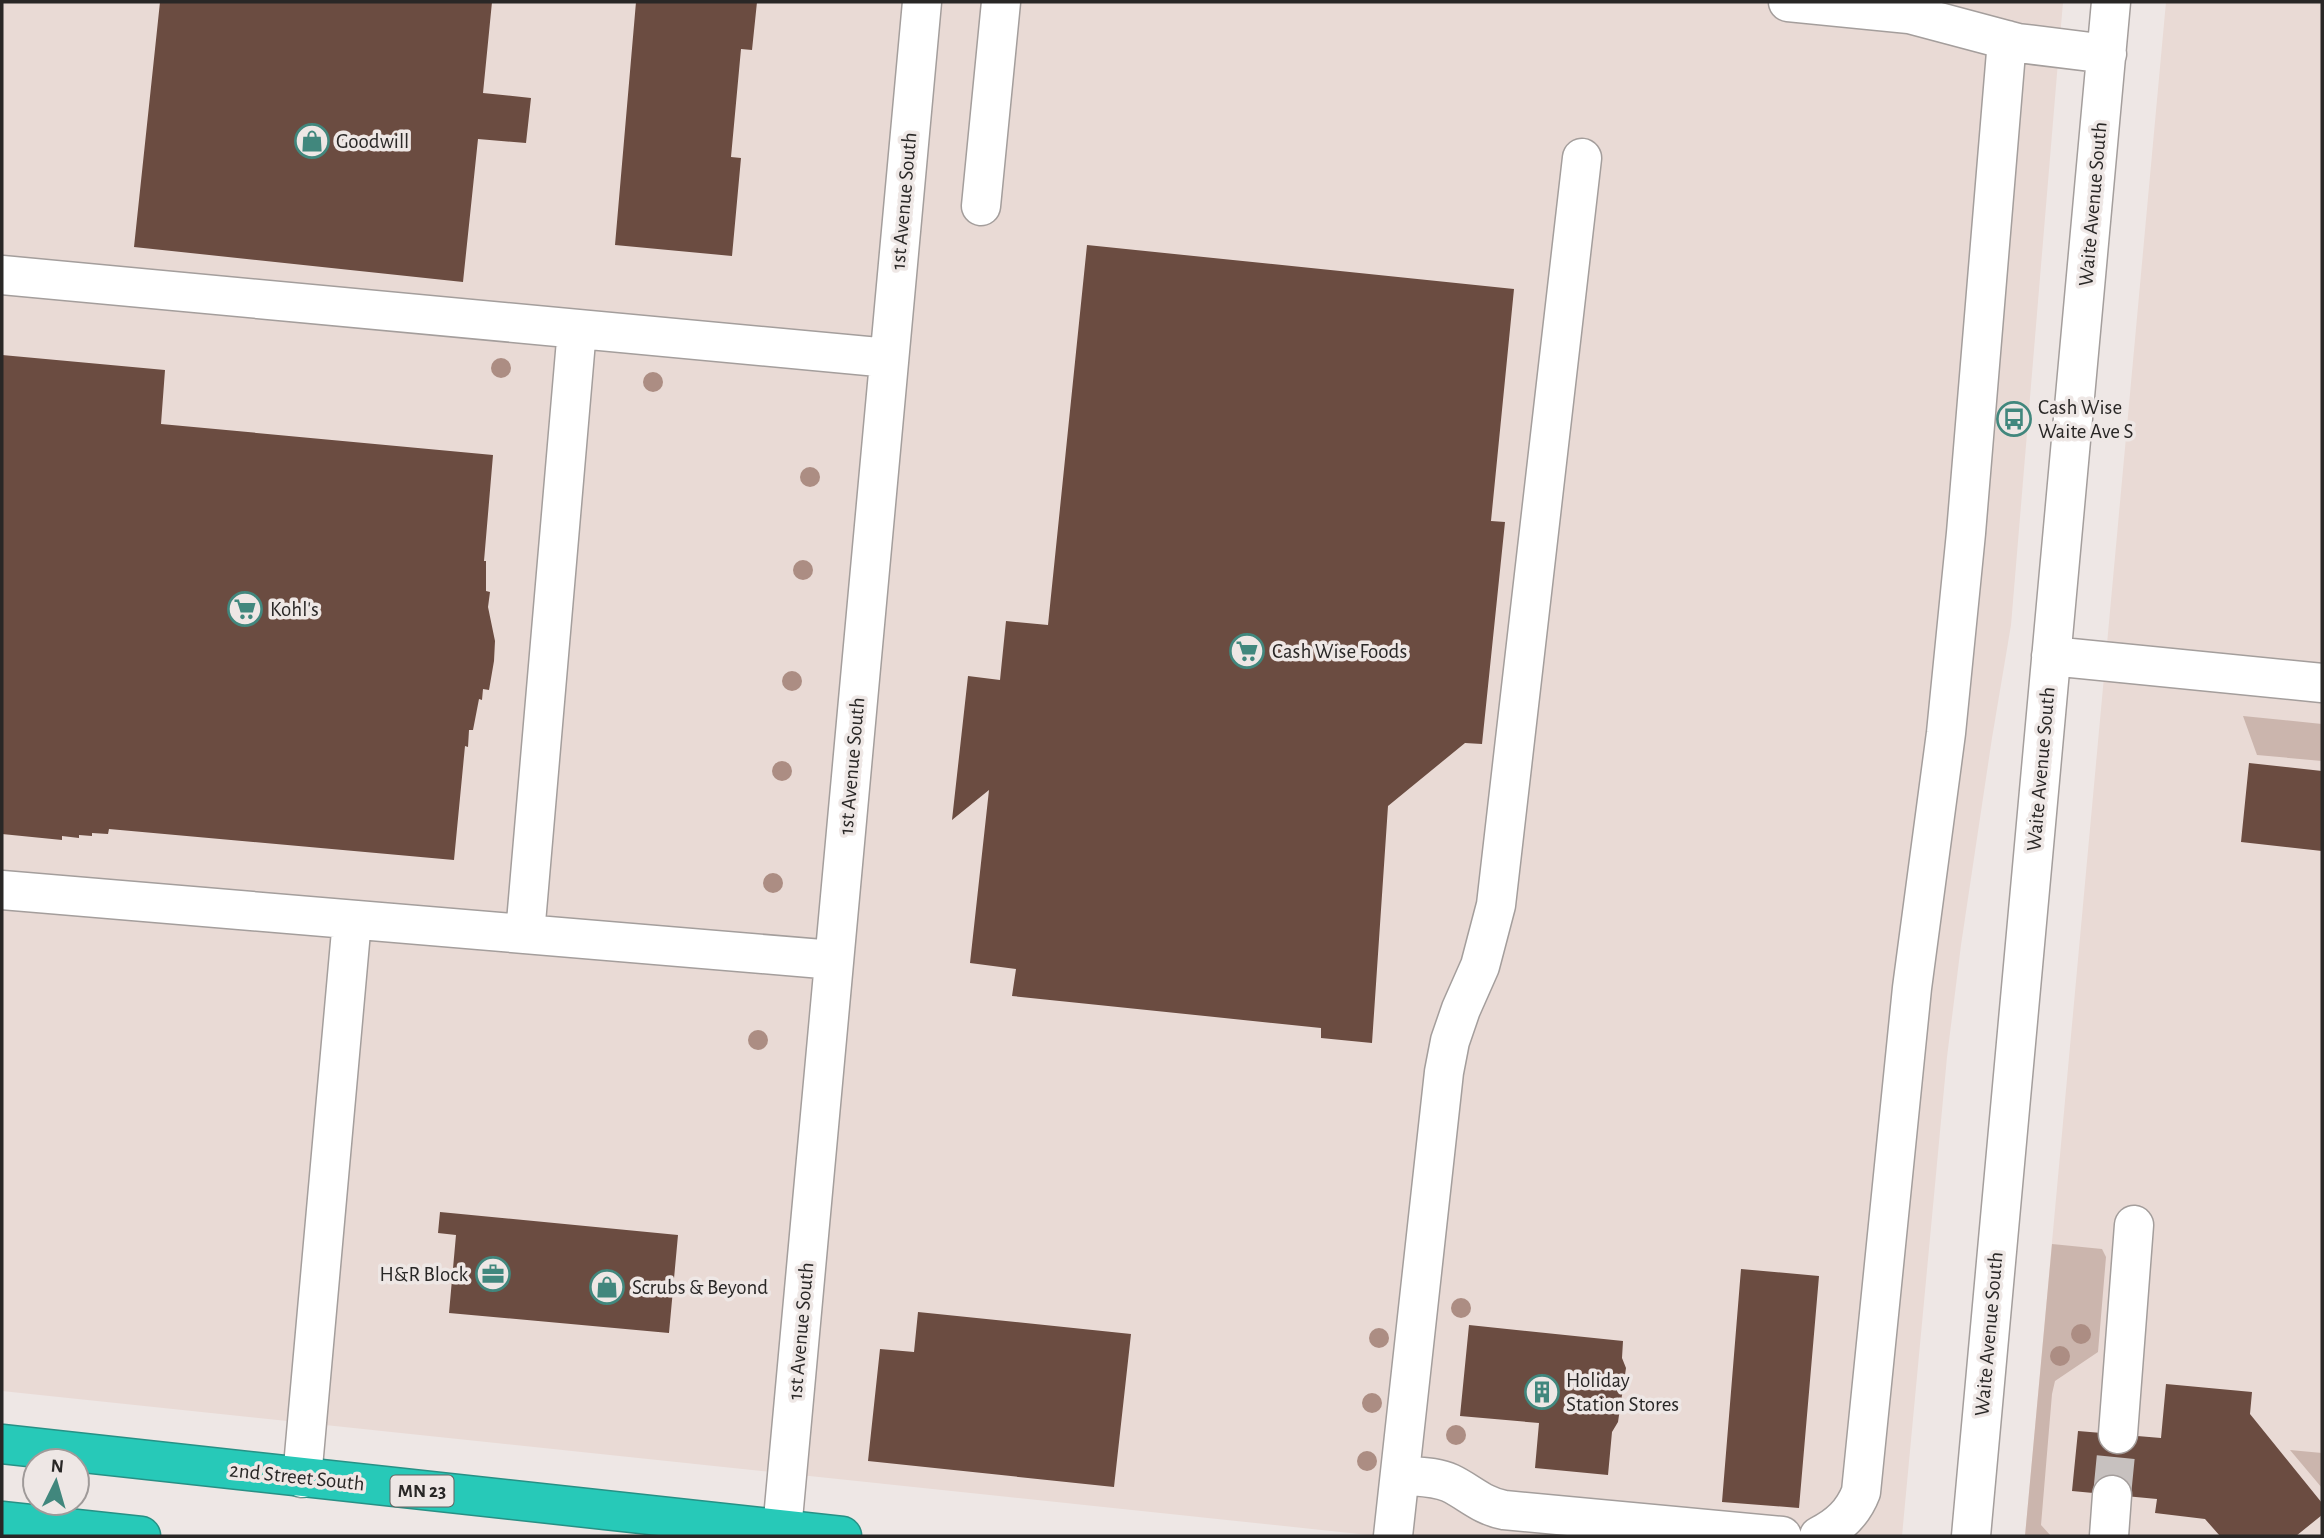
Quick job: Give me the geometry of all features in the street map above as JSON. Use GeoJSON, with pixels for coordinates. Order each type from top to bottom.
{"type":"FeatureCollection","features":[{"type":"Feature","properties":{"kind":"highway","name":"2nd Street South"},"geometry":{"type":"LineString","coordinates":[[2,1444],[842,1536]]}},
{"type":"Feature","properties":{"kind":"highway"},"geometry":{"type":"LineString","coordinates":[[2,1521],[141,1536]]}},
{"type":"Feature","properties":{"kind":"street","name":"1st Avenue South"},"geometry":{"type":"LineString","coordinates":[[782,1530],[922,2]]}},
{"type":"Feature","properties":{"kind":"street"},"geometry":{"type":"LineString","coordinates":[[981,206],[1002,2]]}},
{"type":"Feature","properties":{"kind":"street"},"geometry":{"type":"LineString","coordinates":[[1788,2],[1909,14],[2007,40],[2107,54]]}},
{"type":"Feature","properties":{"kind":"street","name":"Waite Avenue South"},"geometry":{"type":"LineString","coordinates":[[1971,1536],[2111,2]]}},
{"type":"Feature","properties":{"kind":"street"},"geometry":{"type":"LineString","coordinates":[[1819,1536],[1831,1531],[1849,1515],[1861,1492],[1912,988],[1949,707],[2007,40]]}},
{"type":"Feature","properties":{"kind":"street"},"geometry":{"type":"LineString","coordinates":[[1393,1536],[1446,1062],[1461,1009],[1480,966],[1496,905],[1582,158]]}},
{"type":"Feature","properties":{"kind":"street"},"geometry":{"type":"LineString","coordinates":[[2,275],[890,358]]}},
{"type":"Feature","properties":{"kind":"street"},"geometry":{"type":"LineString","coordinates":[[525,934],[578,329]]}},
{"type":"Feature","properties":{"kind":"street"},"geometry":{"type":"LineString","coordinates":[[2051,656],[2322,684]]}},
{"type":"Feature","properties":{"kind":"street"},"geometry":{"type":"LineString","coordinates":[[2,890],[834,960]]}},
{"type":"Feature","properties":{"kind":"street"},"geometry":{"type":"LineString","coordinates":[[302,1478],[352,920]]}},
{"type":"Feature","properties":{"kind":"street"},"geometry":{"type":"LineString","coordinates":[[2118,1434],[2134,1225]]}},
{"type":"Feature","properties":{"kind":"street"},"geometry":{"type":"LineString","coordinates":[[1400,1475],[1449,1482],[1491,1508],[1782,1536]]}},
{"type":"Feature","properties":{"kind":"street"},"geometry":{"type":"LineString","coordinates":[[2109,1536],[2112,1495]]}},
{"type":"Feature","properties":{"kind":"shaded area"},"geometry":{"type":"Polygon","coordinates":[[[2,2],[2063,2],[2011,625],[1961,945],[1947,1057],[1902,1536],[1378,1536],[2,1391],[2,2]]]}},
{"type":"Feature","properties":{"kind":"shaded area"},"geometry":{"type":"Polygon","coordinates":[[[2166,2],[2322,2],[2322,1536],[2025,1536],[2166,2]]]}},
{"type":"Feature","properties":{"kind":"shaded area"},"geometry":{"type":"Polygon","coordinates":[[[2243,716],[2322,724],[2322,761],[2257,755],[2243,716]]]}},
{"type":"Feature","properties":{"kind":"shaded area"},"geometry":{"type":"Polygon","coordinates":[[[2052,1244],[2102,1249],[2106,1257],[2098,1352],[2055,1381],[2041,1525],[2051,1536],[2025,1536],[2052,1244]]]}},
{"type":"Feature","properties":{"kind":"shaded area"},"geometry":{"type":"Polygon","coordinates":[[[2290,1450],[2322,1453],[2322,1488],[2290,1450]]]}},
{"type":"Feature","properties":{"kind":"building","name":"Goodwill"},"geometry":{"type":"Polygon","coordinates":[[[160,2],[492,2],[483,93],[531,98],[526,143],[478,139],[463,282],[134,247],[160,2]]]}},
{"type":"Feature","properties":{"kind":"building"},"geometry":{"type":"Polygon","coordinates":[[[636,2],[757,2],[752,50],[741,49],[731,157],[741,158],[732,256],[615,245],[636,2]]]}},
{"type":"Feature","properties":{"kind":"building","name":"Cash Wise Foods"},"geometry":{"type":"Polygon","coordinates":[[[1087,245],[1514,289],[1491,521],[1505,522],[1482,744],[1465,743],[1388,806],[1372,1043],[1321,1038],[1321,1028],[1012,996],[1016,969],[970,963],[989,790],[952,820],[968,676],[1000,680],[1006,621],[1048,625],[1087,245]]]}},
{"type":"Feature","properties":{"kind":"building","name":"Kohl's"},"geometry":{"type":"Polygon","coordinates":[[[2,355],[165,370],[161,424],[493,455],[484,561],[486,591],[490,592],[488,607],[495,641],[494,661],[489,690],[483,689],[473,730],[469,730],[468,747],[465,746],[454,860],[109,829],[108,834],[92,833],[92,836],[79,835],[79,838],[62,836],[62,840],[2,834],[2,355]]]}},
{"type":"Feature","properties":{"kind":"building"},"geometry":{"type":"Polygon","coordinates":[[[2249,763],[2322,771],[2322,851],[2241,842],[2249,763]]]}},
{"type":"Feature","properties":{"kind":"building"},"geometry":{"type":"Polygon","coordinates":[[[440,1212],[678,1235],[669,1333],[449,1313],[456,1235],[438,1233],[440,1212]]]}},
{"type":"Feature","properties":{"kind":"building"},"geometry":{"type":"Polygon","coordinates":[[[1741,1269],[1819,1276],[1799,1508],[1722,1502],[1741,1269]]]}},
{"type":"Feature","properties":{"kind":"building"},"geometry":{"type":"Polygon","coordinates":[[[918,1312],[1131,1334],[1114,1487],[868,1461],[880,1349],[914,1352],[918,1312]]]}},
{"type":"Feature","properties":{"kind":"building","name":"Holiday Station Stores"},"geometry":{"type":"Polygon","coordinates":[[[1469,1325],[1623,1341],[1622,1358],[1626,1368],[1618,1422],[1612,1432],[1608,1475],[1535,1468],[1539,1423],[1460,1416],[1469,1325]]]}},
{"type":"Feature","properties":{"kind":"building"},"geometry":{"type":"Polygon","coordinates":[[[2166,1384],[2252,1392],[2250,1414],[2322,1503],[2322,1515],[2296,1536],[2220,1536],[2205,1519],[2155,1513],[2157,1499],[2072,1491],[2078,1431],[2161,1438],[2166,1384]]]}},
{"type":"Feature","properties":{"kind":"tunnel"},"geometry":{"type":"LineString","coordinates":[[2112,1495],[2118,1434]]}},
{"type":"Feature","properties":{"kind":"place","name":"Goodwill"},"geometry":{"type":"Point","coordinates":[312,141]}},
{"type":"Feature","properties":{"kind":"place","name":"Cash Wise Waite Ave S"},"geometry":{"type":"Point","coordinates":[2014,419]}},
{"type":"Feature","properties":{"kind":"place","name":"Kohl's"},"geometry":{"type":"Point","coordinates":[245,609]}},
{"type":"Feature","properties":{"kind":"place","name":"Cash Wise Foods"},"geometry":{"type":"Point","coordinates":[1247,651]}},
{"type":"Feature","properties":{"kind":"place","name":"H&R Block"},"geometry":{"type":"Point","coordinates":[493,1274]}},
{"type":"Feature","properties":{"kind":"place","name":"Scrubs & Beyond"},"geometry":{"type":"Point","coordinates":[607,1287]}},
{"type":"Feature","properties":{"kind":"place","name":"Holiday Station Stores"},"geometry":{"type":"Point","coordinates":[1542,1392]}}]}
